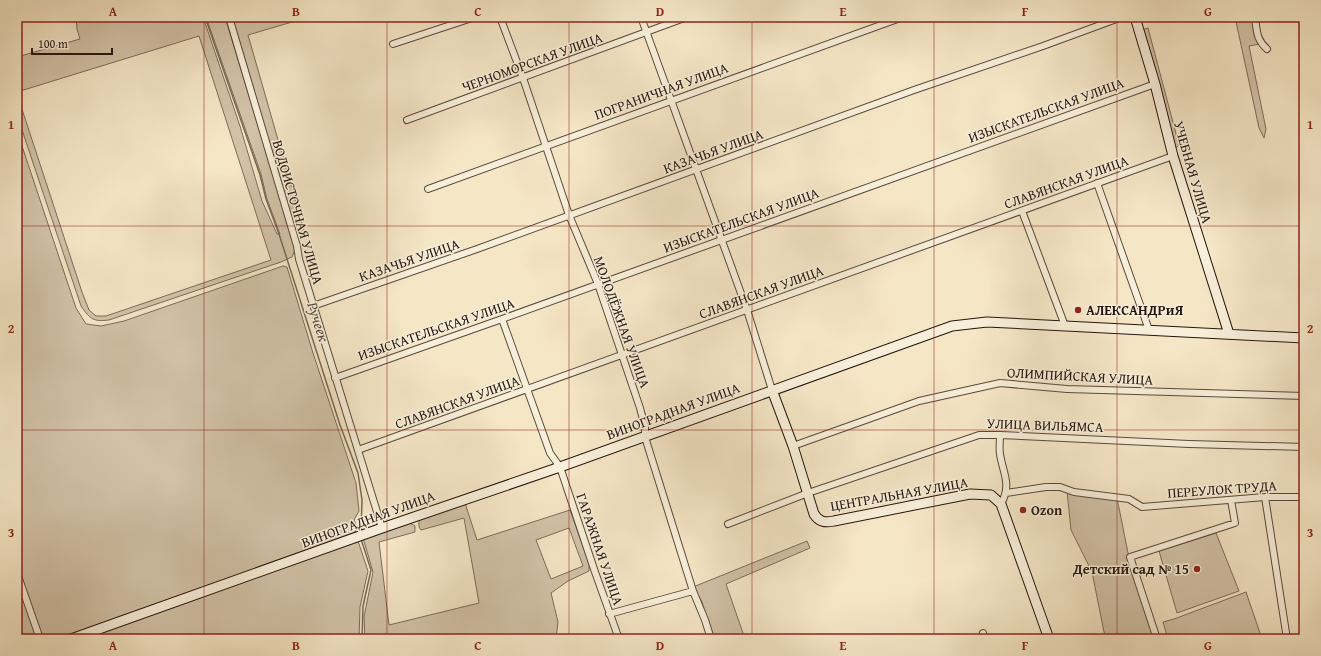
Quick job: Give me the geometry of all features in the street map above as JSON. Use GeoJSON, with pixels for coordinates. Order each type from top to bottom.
{"type":"FeatureCollection","features":[{"type":"Feature","properties":{"kind":"street","name":"ВОДОИСТОЧНАЯ УЛИЦА"},"geometry":{"type":"LineString","coordinates":[[229,17],[313,306],[382,528]]}},
{"type":"Feature","properties":{"kind":"street"},"geometry":{"type":"LineString","coordinates":[[393,44],[474,17]]}},
{"type":"Feature","properties":{"kind":"street","name":"МОЛОДЁЖНАЯ УЛИЦА"},"geometry":{"type":"LineString","coordinates":[[500,17],[523,78],[570,216],[598,284],[640,408],[645,427],[645,437],[693,591],[711,639]]}},
{"type":"Feature","properties":{"kind":"street"},"geometry":{"type":"LineString","coordinates":[[641,17],[695,170],[747,310],[772,390]]}},
{"type":"Feature","properties":{"kind":"street","name":"ЧЕРНОМОРСКАЯ УЛИЦА"},"geometry":{"type":"LineString","coordinates":[[407,120],[687,17]]}},
{"type":"Feature","properties":{"kind":"street","name":"ПОГРАНИЧНАЯ УЛИЦА"},"geometry":{"type":"LineString","coordinates":[[428,189],[903,17]]}},
{"type":"Feature","properties":{"kind":"street","name":"КАЗАЧЬЯ УЛИЦА"},"geometry":{"type":"LineString","coordinates":[[313,306],[570,216],[906,93],[1122,17]]}},
{"type":"Feature","properties":{"kind":"street","name":"УЧЕБНАЯ УЛИЦА"},"geometry":{"type":"LineString","coordinates":[[1135,17],[1155,84],[1173,156],[1229,334]]}},
{"type":"Feature","properties":{"kind":"street"},"geometry":{"type":"LineString","coordinates":[[1255,17],[1260,43],[1267,49]]}},
{"type":"Feature","properties":{"kind":"street","name":"ИЗЫСКАТЕЛЬСКАЯ УЛИЦА"},"geometry":{"type":"LineString","coordinates":[[335,378],[1155,84]]}},
{"type":"Feature","properties":{"kind":"street","name":"СЛАВЯНСКАЯ УЛИЦА"},"geometry":{"type":"LineString","coordinates":[[358,450],[1173,156]]}},
{"type":"Feature","properties":{"kind":"street"},"geometry":{"type":"LineString","coordinates":[[1097,183],[1149,330]]}},
{"type":"Feature","properties":{"kind":"street"},"geometry":{"type":"LineString","coordinates":[[1022,211],[1064,326]]}},
{"type":"Feature","properties":{"kind":"street","name":"ГАРАЖНАЯ УЛИЦА"},"geometry":{"type":"LineString","coordinates":[[502,319],[550,453],[560,467],[609,614],[619,639]]}},
{"type":"Feature","properties":{"kind":"street","name":"ВИНОГРАДНАЯ УЛИЦА"},"geometry":{"type":"LineString","coordinates":[[71,639],[382,528],[645,437],[952,326],[987,322],[1304,338]]}},
{"type":"Feature","properties":{"kind":"street","name":"ОЛИМПИЙСКАЯ УЛИЦА"},"geometry":{"type":"LineString","coordinates":[[793,446],[919,401],[1000,383],[1067,389],[1304,396]]}},
{"type":"Feature","properties":{"kind":"street","name":"ЦЕНТРАЛЬНАЯ УЛИЦА"},"geometry":{"type":"LineString","coordinates":[[772,390],[793,446],[814,514],[821,521],[828,522],[970,494],[991,494],[1001,504]]}},
{"type":"Feature","properties":{"kind":"street","name":"УЛИЦА ВИЛЬЯМСА"},"geometry":{"type":"LineString","coordinates":[[728,524],[808,493],[978,435],[1189,444],[1304,447]]}},
{"type":"Feature","properties":{"kind":"street"},"geometry":{"type":"LineString","coordinates":[[1000,435],[1000,453],[1006,474],[1006,493],[1001,504],[1049,639]]}},
{"type":"Feature","properties":{"kind":"street","name":"ПЕРЕУЛОК ТРУДА"},"geometry":{"type":"LineString","coordinates":[[1006,493],[1046,487],[1060,487],[1074,492],[1129,499],[1142,507],[1265,497],[1304,497]]}},
{"type":"Feature","properties":{"kind":"street"},"geometry":{"type":"LineString","coordinates":[[1265,497],[1287,639]]}},
{"type":"Feature","properties":{"kind":"street"},"geometry":{"type":"LineString","coordinates":[[1157,639],[1130,557],[1235,523],[1231,500]]}},
{"type":"Feature","properties":{"kind":"street"},"geometry":{"type":"LineString","coordinates":[[17,574],[40,639]]}},
{"type":"Feature","properties":{"kind":"street"},"geometry":{"type":"LineString","coordinates":[[609,614],[693,591]]}},
{"type":"Feature","properties":{"kind":"shaded area"},"geometry":{"type":"Polygon","coordinates":[[[76,17],[203,17],[240,126],[262,201],[277,234],[280,234],[267,199],[261,174],[206,17],[225,17],[292,238],[295,250],[292,257],[109,320],[95,320],[87,314],[81,306],[17,115],[17,94],[82,292],[89,310],[96,316],[106,316],[271,260],[199,36],[17,92],[17,57],[80,39],[76,17]]]}},
{"type":"Feature","properties":{"kind":"shaded area"},"geometry":{"type":"Polygon","coordinates":[[[236,17],[309,17],[248,35],[305,234],[294,227],[233,21],[236,17]]]}},
{"type":"Feature","properties":{"kind":"shaded area"},"geometry":{"type":"Polygon","coordinates":[[[1235,17],[1253,17],[1260,44],[1249,46],[1266,129],[1264,138],[1259,128],[1235,17]]]}},
{"type":"Feature","properties":{"kind":"shaded area"},"geometry":{"type":"Polygon","coordinates":[[[1148,28],[1179,145],[1174,148],[1142,30],[1148,28]]]}},
{"type":"Feature","properties":{"kind":"shaded area"},"geometry":{"type":"Polygon","coordinates":[[[17,131],[76,308],[86,324],[101,326],[124,321],[283,266],[287,267],[313,353],[356,483],[359,511],[354,520],[357,527],[354,534],[58,639],[17,639],[17,131]]]}},
{"type":"Feature","properties":{"kind":"shaded area"},"geometry":{"type":"Polygon","coordinates":[[[1067,491],[1117,498],[1129,558],[1155,639],[1108,639],[1104,632],[1092,572],[1071,530],[1067,491]]]}},
{"type":"Feature","properties":{"kind":"shaded area"},"geometry":{"type":"Polygon","coordinates":[[[465,503],[477,540],[570,510],[589,564],[589,571],[568,581],[551,593],[558,622],[556,639],[365,639],[364,617],[373,572],[363,538],[410,523],[415,526],[415,532],[379,542],[389,625],[479,603],[464,518],[421,530],[419,527],[419,520],[465,503]],[[569,528],[536,540],[551,579],[583,566],[569,528]]]}},
{"type":"Feature","properties":{"kind":"shaded area"},"geometry":{"type":"Polygon","coordinates":[[[1216,533],[1239,591],[1177,613],[1159,551],[1216,533]]]}},
{"type":"Feature","properties":{"kind":"shaded area"},"geometry":{"type":"Polygon","coordinates":[[[358,541],[368,571],[360,607],[359,639],[81,639],[358,541]]]}},
{"type":"Feature","properties":{"kind":"shaded area"},"geometry":{"type":"Polygon","coordinates":[[[807,541],[810,548],[726,584],[745,639],[713,639],[702,602],[693,587],[807,541]]]}},
{"type":"Feature","properties":{"kind":"shaded area"},"geometry":{"type":"Polygon","coordinates":[[[1246,592],[1262,639],[1168,639],[1163,622],[1246,592]]]}},
{"type":"Feature","properties":{"kind":"waterway","name":"Ручеек"},"geometry":{"type":"LineString","coordinates":[[205,17],[260,175],[266,199],[279,234],[340,425],[358,473],[362,500],[361,532]]}},
{"type":"Feature","properties":{"kind":"waterway","name":"Ручеек"},"geometry":{"type":"LineString","coordinates":[[361,539],[371,570],[363,606],[362,639]]}},
{"type":"Feature","properties":{"kind":"place","name":"АЛЕКСАНДРиЯ"},"geometry":{"type":"Point","coordinates":[1078,310]}},
{"type":"Feature","properties":{"kind":"place","name":"Ozon"},"geometry":{"type":"Point","coordinates":[1023,510]}},
{"type":"Feature","properties":{"kind":"place","name":"Детский сад № 15"},"geometry":{"type":"Point","coordinates":[1197,569]}}]}
